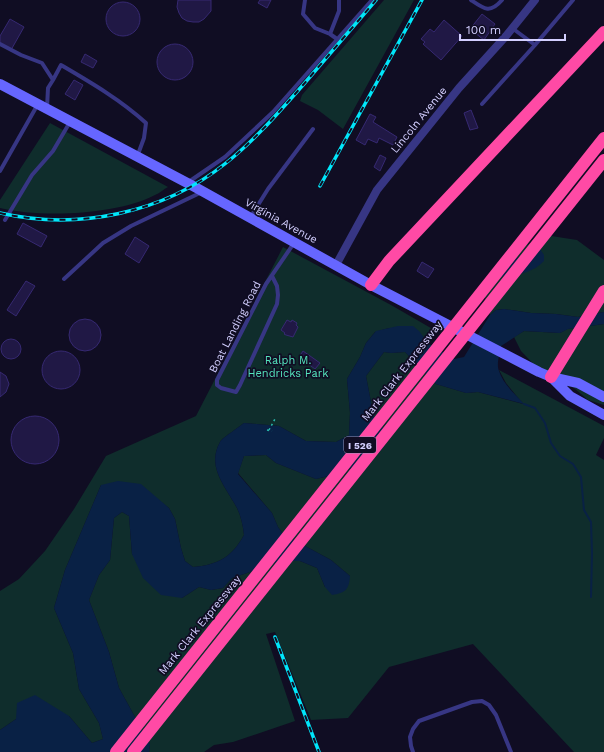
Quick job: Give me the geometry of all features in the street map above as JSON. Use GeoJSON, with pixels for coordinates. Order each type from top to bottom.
{"type":"FeatureCollection","features":[{"type":"Feature","properties":{"kind":"highway"},"geometry":{"type":"LineString","coordinates":[[371,285],[389,261],[604,32]]}},
{"type":"Feature","properties":{"kind":"highway","name":"Mark Clark Expressway"},"geometry":{"type":"LineString","coordinates":[[116,752],[604,138]]}},
{"type":"Feature","properties":{"kind":"highway","name":"I 526"},"geometry":{"type":"LineString","coordinates":[[133,752],[604,160]]}},
{"type":"Feature","properties":{"kind":"highway"},"geometry":{"type":"LineString","coordinates":[[551,377],[604,291]]}},
{"type":"Feature","properties":{"kind":"main road","name":"Virginia Avenue"},"geometry":{"type":"LineString","coordinates":[[0,84],[187,183],[371,285],[539,372],[551,377],[578,383],[604,397]]}},
{"type":"Feature","properties":{"kind":"main road","name":"Virginia Avenue"},"geometry":{"type":"LineString","coordinates":[[551,377],[570,396],[604,415]]}},
{"type":"Feature","properties":{"kind":"street","name":"Lincoln Avenue"},"geometry":{"type":"LineString","coordinates":[[336,265],[377,190],[459,88],[535,0]]}},
{"type":"Feature","properties":{"kind":"lane"},"geometry":{"type":"LineString","coordinates":[[305,0],[303,14],[315,28],[330,34],[337,39]]}},
{"type":"Feature","properties":{"kind":"lane"},"geometry":{"type":"LineString","coordinates":[[330,34],[339,11],[339,0]]}},
{"type":"Feature","properties":{"kind":"lane"},"geometry":{"type":"LineString","coordinates":[[187,183],[225,157],[273,112],[372,0]]}},
{"type":"Feature","properties":{"kind":"lane"},"geometry":{"type":"LineString","coordinates":[[471,0],[487,9],[496,7],[502,0]]}},
{"type":"Feature","properties":{"kind":"lane"},"geometry":{"type":"LineString","coordinates":[[482,104],[574,0]]}},
{"type":"Feature","properties":{"kind":"lane"},"geometry":{"type":"LineString","coordinates":[[512,28],[535,45]]}},
{"type":"Feature","properties":{"kind":"lane"},"geometry":{"type":"LineString","coordinates":[[0,44],[42,64],[53,80]]}},
{"type":"Feature","properties":{"kind":"lane"},"geometry":{"type":"LineString","coordinates":[[0,171],[42,106],[48,88],[61,66],[84,78],[136,114],[146,123],[144,138],[137,157]]}},
{"type":"Feature","properties":{"kind":"lane"},"geometry":{"type":"LineString","coordinates":[[5,220],[32,175],[53,151],[71,122]]}},
{"type":"Feature","properties":{"kind":"lane"},"geometry":{"type":"LineString","coordinates":[[250,219],[268,189],[313,129]]}},
{"type":"Feature","properties":{"kind":"lane"},"geometry":{"type":"LineString","coordinates":[[64,279],[103,243],[131,226],[203,192]]}},
{"type":"Feature","properties":{"kind":"lane","name":"Boat Landing Road"},"geometry":{"type":"LineString","coordinates":[[272,276],[277,286],[278,294],[277,304],[268,325],[236,392],[221,388],[217,385],[217,380],[266,284],[294,243]]}},
{"type":"Feature","properties":{"kind":"lane"},"geometry":{"type":"LineString","coordinates":[[413,752],[410,737],[413,729],[419,721],[472,702],[482,701],[489,705],[496,715],[511,752]]}},
{"type":"Feature","properties":{"kind":"path"},"geometry":{"type":"LineString","coordinates":[[269,430],[275,419]]}},
{"type":"Feature","properties":{"kind":"green space"},"geometry":{"type":"Polygon","coordinates":[[[384,0],[414,0],[343,129],[318,110],[300,101],[302,95],[384,0]]]}},
{"type":"Feature","properties":{"kind":"green space"},"geometry":{"type":"Polygon","coordinates":[[[50,123],[168,187],[139,202],[100,211],[57,214],[17,211],[0,208],[0,200],[50,123]]]}},
{"type":"Feature","properties":{"kind":"green space"},"geometry":{"type":"Polygon","coordinates":[[[545,235],[577,240],[604,260],[604,312],[578,317],[504,309],[496,310],[490,315],[484,295],[521,248],[545,235]]]}},
{"type":"Feature","properties":{"kind":"green space","name":"Ralph M. Hendricks Park"},"geometry":{"type":"Polygon","coordinates":[[[283,247],[436,331],[429,344],[424,338],[389,328],[375,332],[366,343],[360,357],[347,379],[350,413],[349,435],[336,442],[306,441],[279,426],[244,423],[221,440],[216,451],[216,468],[238,511],[242,521],[244,535],[229,554],[217,562],[193,567],[185,561],[175,519],[169,508],[158,500],[101,485],[65,570],[54,608],[73,653],[79,689],[99,723],[103,739],[92,743],[69,716],[16,719],[0,730],[0,591],[19,579],[45,551],[74,509],[106,456],[196,416],[283,247]]]}},
{"type":"Feature","properties":{"kind":"green space"},"geometry":{"type":"Polygon","coordinates":[[[604,324],[604,405],[588,400],[574,388],[546,377],[521,351],[514,337],[524,331],[560,333],[567,329],[604,324]]]}},
{"type":"Feature","properties":{"kind":"green space"},"geometry":{"type":"Polygon","coordinates":[[[384,352],[405,352],[436,384],[466,393],[478,392],[523,404],[506,383],[499,370],[604,426],[604,438],[596,455],[604,460],[604,752],[574,752],[473,644],[389,667],[348,718],[311,720],[275,632],[266,634],[295,721],[233,742],[214,745],[204,752],[149,752],[150,744],[119,688],[109,652],[89,600],[99,575],[110,560],[114,518],[122,512],[129,516],[132,554],[182,598],[199,587],[211,590],[223,588],[232,578],[279,561],[300,561],[317,568],[325,587],[350,576],[331,560],[283,534],[272,513],[238,473],[244,456],[266,455],[276,463],[316,479],[337,474],[355,467],[374,418],[366,376],[384,352]]]}},
{"type":"Feature","properties":{"kind":"water"},"geometry":{"type":"Polygon","coordinates":[[[532,249],[540,249],[544,255],[544,261],[529,271],[498,277],[509,263],[532,249]]]}},
{"type":"Feature","properties":{"kind":"water"},"geometry":{"type":"Polygon","coordinates":[[[504,309],[578,317],[604,312],[604,324],[568,329],[560,333],[524,331],[501,346],[498,358],[498,368],[501,376],[510,389],[524,404],[478,392],[466,393],[436,384],[405,352],[384,352],[366,376],[374,418],[389,435],[383,448],[372,459],[337,474],[316,479],[276,463],[266,455],[244,456],[238,474],[272,513],[283,534],[331,560],[350,576],[348,587],[344,592],[332,595],[325,587],[317,568],[300,561],[279,561],[232,578],[223,588],[211,590],[199,587],[182,598],[161,595],[143,578],[132,554],[129,516],[122,512],[114,518],[110,560],[99,575],[89,600],[109,652],[119,688],[150,744],[149,752],[0,752],[0,730],[16,719],[17,703],[35,695],[69,716],[92,743],[103,739],[99,723],[79,689],[73,653],[54,608],[65,570],[101,485],[118,481],[141,484],[169,508],[175,519],[185,561],[193,567],[217,562],[234,549],[244,535],[242,521],[238,511],[216,468],[216,451],[223,438],[244,423],[279,426],[306,441],[336,442],[349,435],[350,413],[347,379],[360,357],[366,343],[376,331],[398,326],[413,326],[429,344],[454,359],[464,357],[490,315],[496,310],[504,309]]]}},
{"type":"Feature","properties":{"kind":"building"},"geometry":{"type":"Polygon","coordinates":[[[178,0],[211,0],[211,11],[199,22],[187,21],[182,18],[179,13],[177,7],[178,0]]]}},
{"type":"Feature","properties":{"kind":"building"},"geometry":{"type":"Polygon","coordinates":[[[260,0],[271,0],[267,8],[258,3],[260,0]]]}},
{"type":"Feature","properties":{"kind":"building"},"geometry":{"type":"Polygon","coordinates":[[[120,2],[126,2],[130,3],[137,9],[140,19],[139,26],[133,33],[126,36],[120,36],[116,35],[109,29],[106,22],[106,16],[107,12],[113,5],[120,2]]]}},
{"type":"Feature","properties":{"kind":"building"},"geometry":{"type":"Polygon","coordinates":[[[482,14],[495,24],[484,40],[470,29],[482,14]]]}},
{"type":"Feature","properties":{"kind":"building"},"geometry":{"type":"Polygon","coordinates":[[[10,19],[24,27],[11,50],[0,43],[0,36],[10,19]]]}},
{"type":"Feature","properties":{"kind":"building"},"geometry":{"type":"Polygon","coordinates":[[[444,20],[462,36],[441,60],[423,44],[425,42],[421,39],[430,29],[434,32],[444,20]]]}},
{"type":"Feature","properties":{"kind":"building"},"geometry":{"type":"Polygon","coordinates":[[[175,44],[185,47],[190,52],[193,62],[190,72],[185,77],[175,80],[165,77],[160,72],[157,62],[160,52],[165,47],[175,44]]]}},
{"type":"Feature","properties":{"kind":"building"},"geometry":{"type":"Polygon","coordinates":[[[85,54],[97,61],[93,68],[81,62],[85,54]]]}},
{"type":"Feature","properties":{"kind":"building"},"geometry":{"type":"Polygon","coordinates":[[[74,80],[83,85],[75,100],[65,94],[74,80]]]}},
{"type":"Feature","properties":{"kind":"building"},"geometry":{"type":"Polygon","coordinates":[[[471,110],[478,128],[470,130],[464,113],[471,110]]]}},
{"type":"Feature","properties":{"kind":"building"},"geometry":{"type":"Polygon","coordinates":[[[370,114],[376,117],[373,122],[397,137],[393,145],[379,138],[377,143],[368,139],[365,145],[356,140],[370,114]]]}},
{"type":"Feature","properties":{"kind":"building"},"geometry":{"type":"Polygon","coordinates":[[[380,155],[386,158],[380,171],[374,167],[380,155]]]}},
{"type":"Feature","properties":{"kind":"building"},"geometry":{"type":"Polygon","coordinates":[[[23,223],[47,236],[41,247],[17,234],[23,223]]]}},
{"type":"Feature","properties":{"kind":"building"},"geometry":{"type":"Polygon","coordinates":[[[135,237],[149,246],[139,263],[125,254],[135,237]]]}},
{"type":"Feature","properties":{"kind":"building"},"geometry":{"type":"Polygon","coordinates":[[[422,262],[434,269],[428,278],[417,271],[422,262]]]}},
{"type":"Feature","properties":{"kind":"building"},"geometry":{"type":"Polygon","coordinates":[[[26,281],[35,286],[16,316],[7,310],[26,281]]]}},
{"type":"Feature","properties":{"kind":"building"},"geometry":{"type":"Polygon","coordinates":[[[85,319],[94,322],[98,326],[101,335],[98,344],[94,348],[85,351],[76,348],[72,344],[69,335],[72,326],[76,322],[85,319]]]}},
{"type":"Feature","properties":{"kind":"building"},"geometry":{"type":"Polygon","coordinates":[[[287,320],[291,322],[292,320],[297,323],[296,325],[298,327],[293,337],[284,334],[285,333],[281,330],[287,320]]]}},
{"type":"Feature","properties":{"kind":"building"},"geometry":{"type":"Polygon","coordinates":[[[11,339],[18,342],[21,349],[18,356],[11,359],[4,356],[1,349],[4,342],[11,339]]]}},
{"type":"Feature","properties":{"kind":"building"},"geometry":{"type":"Polygon","coordinates":[[[57,351],[65,351],[75,356],[79,363],[79,377],[75,384],[65,389],[57,389],[47,384],[45,381],[42,374],[42,366],[47,356],[50,354],[57,351]]]}},
{"type":"Feature","properties":{"kind":"building"},"geometry":{"type":"Polygon","coordinates":[[[303,351],[320,363],[315,369],[299,357],[303,351]]]}},
{"type":"Feature","properties":{"kind":"building"},"geometry":{"type":"Polygon","coordinates":[[[0,372],[6,376],[9,384],[6,392],[0,397],[0,372]]]}},
{"type":"Feature","properties":{"kind":"building"},"geometry":{"type":"Polygon","coordinates":[[[35,416],[44,418],[52,423],[57,431],[59,440],[57,449],[52,457],[44,462],[35,464],[26,462],[18,457],[13,449],[11,440],[13,431],[18,423],[26,418],[35,416]]]}},
{"type":"Feature","properties":{"kind":"waterway"},"geometry":{"type":"LineString","coordinates":[[524,404],[535,408],[545,423],[551,443],[560,456],[573,464],[581,477],[584,510],[591,522],[591,597]]}},
{"type":"Feature","properties":{"kind":"railway"},"geometry":{"type":"LineString","coordinates":[[0,213],[30,218],[60,220],[119,214],[148,206],[176,194],[202,180],[237,154],[266,126],[376,0]]}},
{"type":"Feature","properties":{"kind":"railway"},"geometry":{"type":"LineString","coordinates":[[320,186],[422,0]]}},
{"type":"Feature","properties":{"kind":"railway"},"geometry":{"type":"LineString","coordinates":[[275,637],[319,752]]}}]}
